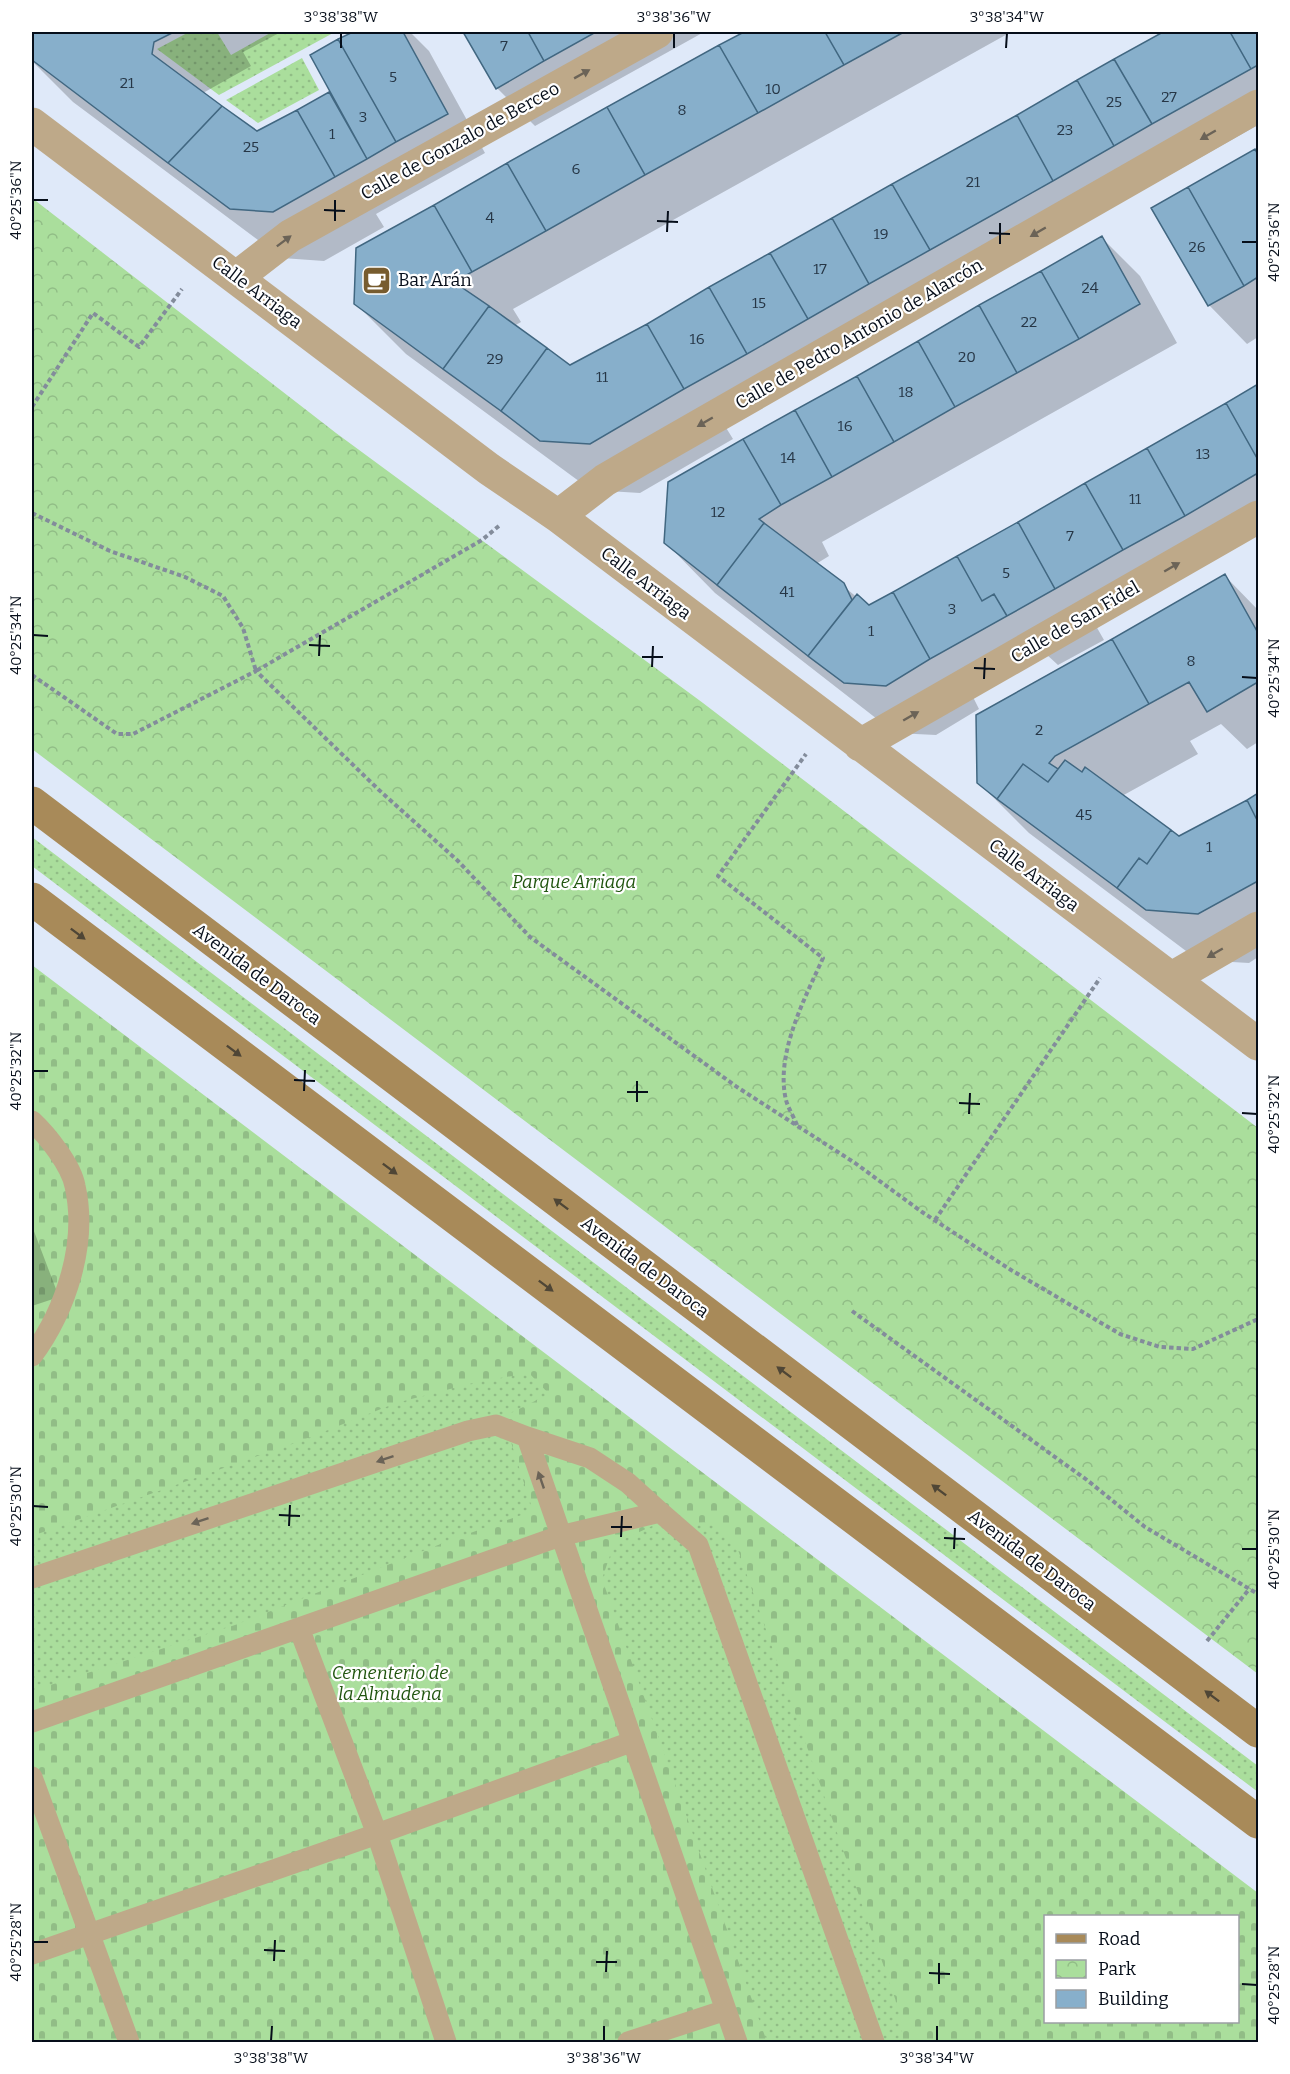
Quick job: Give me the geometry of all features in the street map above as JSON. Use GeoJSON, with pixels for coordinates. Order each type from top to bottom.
{"type":"FeatureCollection","features":[{"type":"Feature","properties":{"kind":"main road","name":"Avenida de Daroca"},"geometry":{"type":"LineString","coordinates":[[32,803],[1258,1731]]}},
{"type":"Feature","properties":{"kind":"main road"},"geometry":{"type":"LineString","coordinates":[[32,899],[1258,1822]]}},
{"type":"Feature","properties":{"kind":"street","name":"Calle de Gonzalo de Berceo"},"geometry":{"type":"LineString","coordinates":[[237,277],[290,236],[657,32]]}},
{"type":"Feature","properties":{"kind":"street","name":"Calle de Pedro Antonio de Alarcón"},"geometry":{"type":"LineString","coordinates":[[558,516],[605,480],[1258,106]]}},
{"type":"Feature","properties":{"kind":"street","name":"Calle Arriaga"},"geometry":{"type":"LineString","coordinates":[[32,124],[531,499],[558,516],[1258,1044]]}},
{"type":"Feature","properties":{"kind":"street","name":"Calle de San Fidel"},"geometry":{"type":"LineString","coordinates":[[860,745],[1258,517]]}},
{"type":"Feature","properties":{"kind":"street"},"geometry":{"type":"LineString","coordinates":[[1172,978],[1258,928]]}},
{"type":"Feature","properties":{"kind":"lane"},"geometry":{"type":"LineString","coordinates":[[32,1121],[47,1136],[75,1183],[80,1219],[76,1256],[62,1302],[43,1341],[32,1356]]}},
{"type":"Feature","properties":{"kind":"lane"},"geometry":{"type":"LineString","coordinates":[[32,1578],[468,1431],[496,1425],[590,1458],[628,1483],[698,1545],[874,2043]]}},
{"type":"Feature","properties":{"kind":"lane"},"geometry":{"type":"LineString","coordinates":[[527,1437],[737,2043]]}},
{"type":"Feature","properties":{"kind":"lane"},"geometry":{"type":"LineString","coordinates":[[32,1722],[560,1536],[660,1512]]}},
{"type":"Feature","properties":{"kind":"lane"},"geometry":{"type":"LineString","coordinates":[[299,1628],[377,1834],[446,2043]]}},
{"type":"Feature","properties":{"kind":"lane"},"geometry":{"type":"LineString","coordinates":[[32,1954],[377,1834],[631,1742]]}},
{"type":"Feature","properties":{"kind":"lane"},"geometry":{"type":"LineString","coordinates":[[32,1777],[129,2043]]}},
{"type":"Feature","properties":{"kind":"lane"},"geometry":{"type":"LineString","coordinates":[[628,2043],[726,2010]]}},
{"type":"Feature","properties":{"kind":"path"},"geometry":{"type":"LineString","coordinates":[[32,407],[93,313],[139,347],[208,255]]}},
{"type":"Feature","properties":{"kind":"path"},"geometry":{"type":"LineString","coordinates":[[32,675],[117,734],[133,735],[256,670],[482,540],[531,499]]}},
{"type":"Feature","properties":{"kind":"path"},"geometry":{"type":"LineString","coordinates":[[32,513],[110,551],[186,577],[223,597],[243,628],[256,670],[379,790],[458,861],[530,936],[737,1087],[1011,1270],[1120,1334],[1160,1347],[1193,1348],[1258,1319]]}},
{"type":"Feature","properties":{"kind":"path"},"geometry":{"type":"LineString","coordinates":[[798,1126],[786,1100],[785,1062],[796,1020],[823,958],[718,876],[829,722]]}},
{"type":"Feature","properties":{"kind":"path"},"geometry":{"type":"LineString","coordinates":[[935,1220],[1124,942]]}},
{"type":"Feature","properties":{"kind":"path"},"geometry":{"type":"LineString","coordinates":[[852,1311],[1087,1480],[1144,1527],[1258,1593]]}},
{"type":"Feature","properties":{"kind":"path"},"geometry":{"type":"LineString","coordinates":[[1210,1638],[1250,1588]]}},
{"type":"Feature","properties":{"kind":"green space"},"geometry":{"type":"Polygon","coordinates":[[[189,32],[217,32],[231,55],[272,32],[335,32],[219,95],[157,49],[189,32]]]}},
{"type":"Feature","properties":{"kind":"green space"},"geometry":{"type":"Polygon","coordinates":[[[302,58],[319,90],[258,123],[226,100],[302,58]]]}},
{"type":"Feature","properties":{"kind":"green space","name":"Parque Arriaga"},"geometry":{"type":"Polygon","coordinates":[[[32,198],[336,433],[703,703],[1258,1128],[1258,1674],[32,749],[32,198]]]}},
{"type":"Feature","properties":{"kind":"green space"},"geometry":{"type":"Polygon","coordinates":[[[32,837],[1258,1766],[1258,1792],[32,866],[32,837]]]}},
{"type":"Feature","properties":{"kind":"green space","name":"Cementerio de la Almudena"},"geometry":{"type":"Polygon","coordinates":[[[32,965],[1258,1893],[1258,2042],[32,2042],[32,965]]]}},
{"type":"Feature","properties":{"kind":"green space"},"geometry":{"type":"Polygon","coordinates":[[[529,1373],[549,1394],[503,1417],[533,1511],[456,1538],[235,1625],[32,1691],[32,1536],[308,1438],[396,1403],[477,1382],[529,1373]]]}},
{"type":"Feature","properties":{"kind":"green space"},"geometry":{"type":"Polygon","coordinates":[[[712,1522],[736,1544],[898,2007],[903,2039],[897,2042],[767,2042],[602,1579],[614,1544],[652,1526],[712,1522]]]}},
{"type":"Feature","properties":{"kind":"building"},"geometry":{"type":"Polygon","coordinates":[[[32,32],[174,32],[154,42],[152,54],[222,106],[168,163],[32,60],[32,32]]]}},
{"type":"Feature","properties":{"kind":"building"},"geometry":{"type":"Polygon","coordinates":[[[353,32],[403,32],[448,114],[396,142],[338,39],[353,32]]]}},
{"type":"Feature","properties":{"kind":"building"},"geometry":{"type":"Polygon","coordinates":[[[463,32],[528,32],[544,61],[496,89],[463,32]]]}},
{"type":"Feature","properties":{"kind":"building"},"geometry":{"type":"Polygon","coordinates":[[[528,32],[596,32],[544,61],[528,32]]]}},
{"type":"Feature","properties":{"kind":"building"},"geometry":{"type":"Polygon","coordinates":[[[744,32],[825,32],[844,65],[758,113],[719,45],[744,32]]]}},
{"type":"Feature","properties":{"kind":"building"},"geometry":{"type":"Polygon","coordinates":[[[825,32],[904,32],[844,65],[825,32]]]}},
{"type":"Feature","properties":{"kind":"building"},"geometry":{"type":"Polygon","coordinates":[[[1163,32],[1230,32],[1251,69],[1152,124],[1114,59],[1163,32]]]}},
{"type":"Feature","properties":{"kind":"building"},"geometry":{"type":"Polygon","coordinates":[[[1230,32],[1258,32],[1258,65],[1251,69],[1230,32]]]}},
{"type":"Feature","properties":{"kind":"building"},"geometry":{"type":"Polygon","coordinates":[[[338,39],[396,142],[367,159],[310,55],[338,39]]]}},
{"type":"Feature","properties":{"kind":"building"},"geometry":{"type":"Polygon","coordinates":[[[719,45],[758,113],[645,175],[607,107],[719,45]]]}},
{"type":"Feature","properties":{"kind":"building"},"geometry":{"type":"Polygon","coordinates":[[[1114,59],[1152,124],[1114,146],[1077,80],[1114,59]]]}},
{"type":"Feature","properties":{"kind":"building"},"geometry":{"type":"Polygon","coordinates":[[[1077,80],[1114,146],[1053,181],[1017,115],[1077,80]]]}},
{"type":"Feature","properties":{"kind":"building"},"geometry":{"type":"Polygon","coordinates":[[[329,92],[367,159],[335,177],[297,110],[329,92]]]}},
{"type":"Feature","properties":{"kind":"building"},"geometry":{"type":"Polygon","coordinates":[[[222,106],[257,131],[297,110],[335,177],[273,212],[230,209],[168,163],[222,106]]]}},
{"type":"Feature","properties":{"kind":"building"},"geometry":{"type":"Polygon","coordinates":[[[607,107],[645,175],[546,231],[507,163],[607,107]]]}},
{"type":"Feature","properties":{"kind":"building"},"geometry":{"type":"Polygon","coordinates":[[[1017,115],[1053,181],[930,250],[892,184],[1017,115]]]}},
{"type":"Feature","properties":{"kind":"building"},"geometry":{"type":"Polygon","coordinates":[[[1255,149],[1258,155],[1258,277],[1244,286],[1188,187],[1255,149]]]}},
{"type":"Feature","properties":{"kind":"building"},"geometry":{"type":"Polygon","coordinates":[[[507,163],[546,231],[472,272],[434,205],[507,163]]]}},
{"type":"Feature","properties":{"kind":"building"},"geometry":{"type":"Polygon","coordinates":[[[892,184],[930,250],[869,284],[832,218],[892,184]]]}},
{"type":"Feature","properties":{"kind":"building"},"geometry":{"type":"Polygon","coordinates":[[[1188,187],[1244,286],[1208,306],[1151,208],[1188,187]]]}},
{"type":"Feature","properties":{"kind":"building"},"geometry":{"type":"Polygon","coordinates":[[[434,205],[472,272],[454,282],[489,306],[443,369],[354,304],[356,248],[434,205]]]}},
{"type":"Feature","properties":{"kind":"building"},"geometry":{"type":"Polygon","coordinates":[[[832,218],[869,284],[808,319],[770,253],[832,218]]]}},
{"type":"Feature","properties":{"kind":"building"},"geometry":{"type":"Polygon","coordinates":[[[1102,236],[1140,304],[1079,339],[1041,271],[1102,236]]]}},
{"type":"Feature","properties":{"kind":"building"},"geometry":{"type":"Polygon","coordinates":[[[770,253],[808,319],[747,354],[709,287],[770,253]]]}},
{"type":"Feature","properties":{"kind":"building"},"geometry":{"type":"Polygon","coordinates":[[[1041,271],[1079,339],[1017,373],[979,305],[1041,271]]]}},
{"type":"Feature","properties":{"kind":"building"},"geometry":{"type":"Polygon","coordinates":[[[709,287],[747,354],[684,389],[647,324],[709,287]]]}},
{"type":"Feature","properties":{"kind":"building"},"geometry":{"type":"Polygon","coordinates":[[[979,305],[1017,373],[955,407],[918,341],[979,305]]]}},
{"type":"Feature","properties":{"kind":"building"},"geometry":{"type":"Polygon","coordinates":[[[489,306],[547,348],[501,411],[443,369],[489,306]]]}},
{"type":"Feature","properties":{"kind":"building"},"geometry":{"type":"Polygon","coordinates":[[[647,324],[684,389],[590,444],[540,441],[501,411],[547,348],[570,365],[647,324]]]}},
{"type":"Feature","properties":{"kind":"building"},"geometry":{"type":"Polygon","coordinates":[[[918,341],[955,407],[894,442],[857,376],[918,341]]]}},
{"type":"Feature","properties":{"kind":"building"},"geometry":{"type":"Polygon","coordinates":[[[857,376],[894,442],[832,477],[795,410],[857,376]]]}},
{"type":"Feature","properties":{"kind":"building"},"geometry":{"type":"Polygon","coordinates":[[[1258,384],[1258,460],[1226,403],[1258,384]]]}},
{"type":"Feature","properties":{"kind":"building"},"geometry":{"type":"Polygon","coordinates":[[[1226,403],[1258,460],[1258,473],[1185,516],[1147,448],[1226,403]]]}},
{"type":"Feature","properties":{"kind":"building"},"geometry":{"type":"Polygon","coordinates":[[[795,410],[832,477],[781,505],[743,439],[795,410]]]}},
{"type":"Feature","properties":{"kind":"building"},"geometry":{"type":"Polygon","coordinates":[[[743,439],[781,505],[759,519],[764,523],[717,585],[664,543],[668,482],[743,439]]]}},
{"type":"Feature","properties":{"kind":"building"},"geometry":{"type":"Polygon","coordinates":[[[1147,448],[1185,516],[1123,550],[1085,483],[1147,448]]]}},
{"type":"Feature","properties":{"kind":"building"},"geometry":{"type":"Polygon","coordinates":[[[1085,483],[1123,550],[1055,589],[1018,522],[1085,483]]]}},
{"type":"Feature","properties":{"kind":"building"},"geometry":{"type":"Polygon","coordinates":[[[1018,522],[1055,589],[1007,616],[994,594],[982,601],[957,556],[1018,522]]]}},
{"type":"Feature","properties":{"kind":"building"},"geometry":{"type":"Polygon","coordinates":[[[764,523],[844,583],[852,600],[808,656],[717,585],[764,523]]]}},
{"type":"Feature","properties":{"kind":"building"},"geometry":{"type":"Polygon","coordinates":[[[957,556],[982,601],[994,594],[1007,616],[930,659],[893,592],[957,556]]]}},
{"type":"Feature","properties":{"kind":"building"},"geometry":{"type":"Polygon","coordinates":[[[1225,574],[1258,633],[1258,682],[1207,712],[1189,682],[1149,704],[1112,639],[1225,574]]]}},
{"type":"Feature","properties":{"kind":"building"},"geometry":{"type":"Polygon","coordinates":[[[893,592],[930,659],[886,686],[844,683],[808,656],[857,594],[869,605],[893,592]]]}},
{"type":"Feature","properties":{"kind":"building"},"geometry":{"type":"Polygon","coordinates":[[[1112,639],[1149,704],[1055,756],[1049,763],[1058,769],[1048,782],[1023,764],[997,799],[977,783],[976,715],[1112,639]]]}},
{"type":"Feature","properties":{"kind":"building"},"geometry":{"type":"Polygon","coordinates":[[[1065,760],[1082,772],[1085,767],[1171,830],[1147,864],[1139,858],[1117,888],[997,799],[1023,764],[1048,782],[1065,760]]]}},
{"type":"Feature","properties":{"kind":"building"},"geometry":{"type":"Polygon","coordinates":[[[1258,793],[1258,822],[1247,800],[1258,793]]]}},
{"type":"Feature","properties":{"kind":"building"},"geometry":{"type":"Polygon","coordinates":[[[1247,800],[1258,822],[1258,881],[1198,914],[1146,910],[1117,888],[1139,858],[1147,864],[1171,830],[1179,836],[1247,800]]]}},
{"type":"Feature","properties":{"kind":"place","name":"Bar Arán"},"geometry":{"type":"Point","coordinates":[377,280]}}]}
